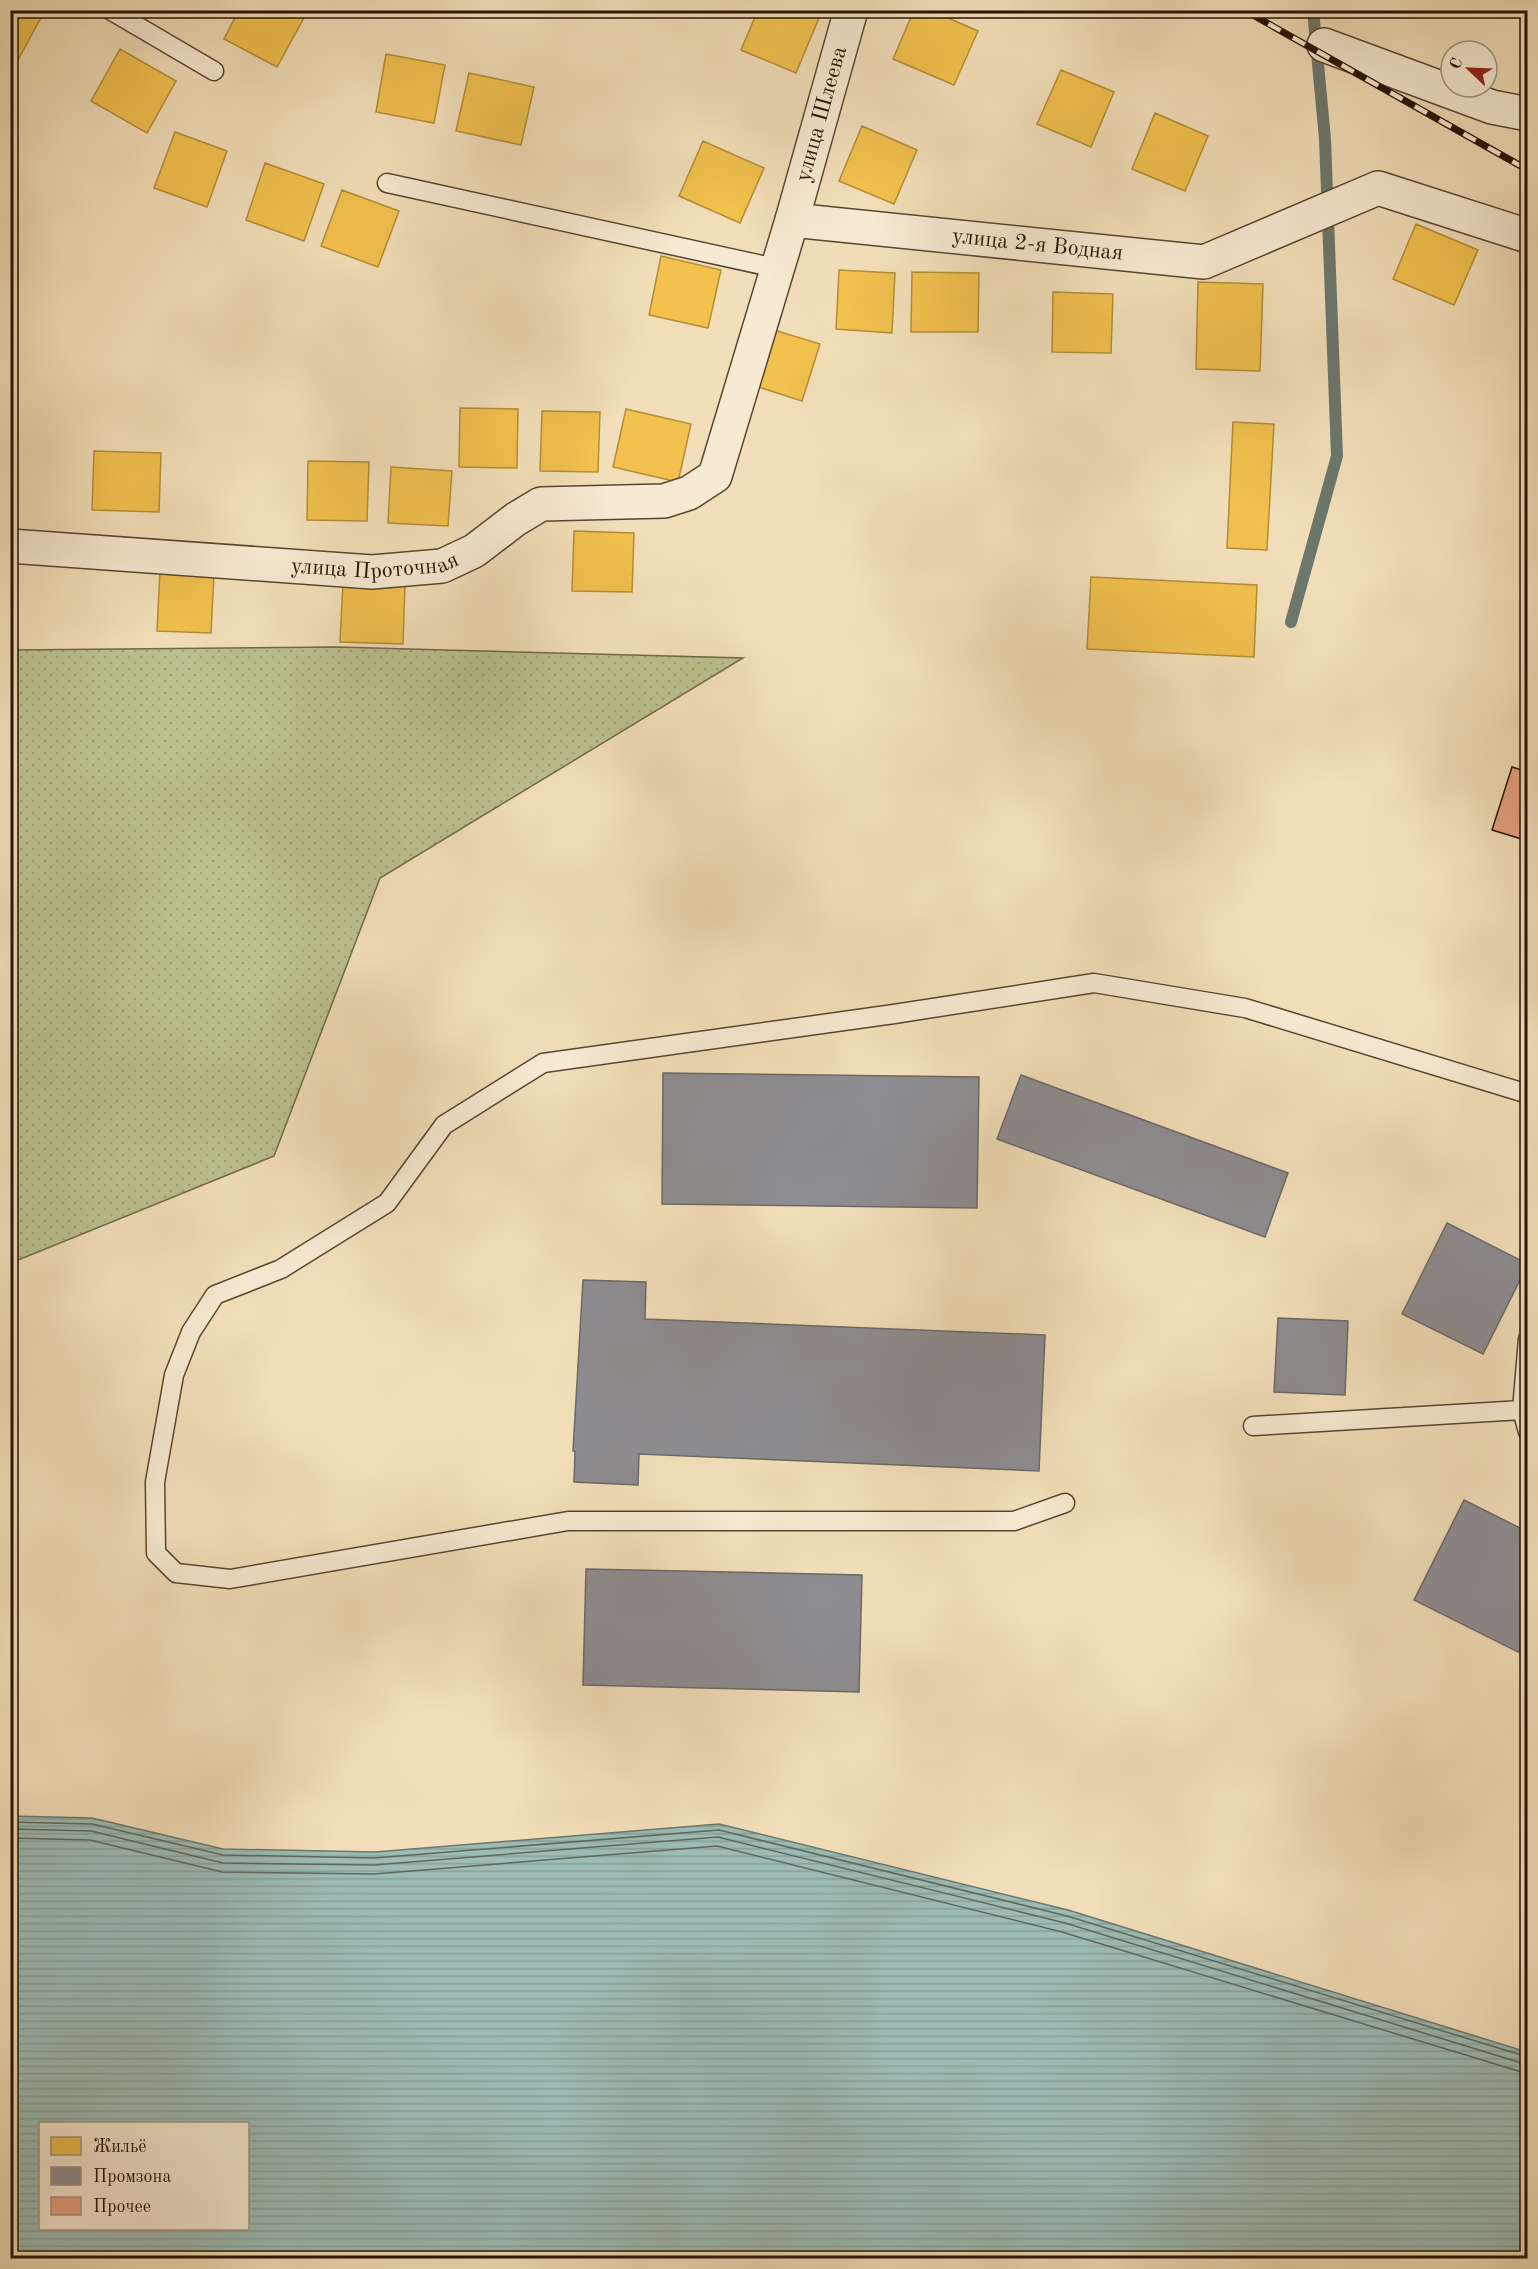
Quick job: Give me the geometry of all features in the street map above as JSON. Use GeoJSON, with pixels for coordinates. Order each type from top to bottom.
{"type":"FeatureCollection","features":[{"type":"Feature","properties":{"kind":"street","name":"улица Шлеева"},"geometry":{"type":"LineString","coordinates":[[792,220],[851,10]]}},
{"type":"Feature","properties":{"kind":"street"},"geometry":{"type":"LineString","coordinates":[[1324,45],[1492,107],[1527,114]]}},
{"type":"Feature","properties":{"kind":"street","name":"улица 2-я Водная"},"geometry":{"type":"LineString","coordinates":[[792,220],[1204,262],[1378,188],[1527,236]]}},
{"type":"Feature","properties":{"kind":"street"},"geometry":{"type":"LineString","coordinates":[[776,268],[792,220]]}},
{"type":"Feature","properties":{"kind":"street","name":"улица Проточная"},"geometry":{"type":"LineString","coordinates":[[10,546],[372,572],[442,566],[474,551],[516,519],[541,504],[664,501],[689,493],[715,476],[776,268]]}},
{"type":"Feature","properties":{"kind":"lane"},"geometry":{"type":"LineString","coordinates":[[110,10],[214,71]]}},
{"type":"Feature","properties":{"kind":"lane"},"geometry":{"type":"LineString","coordinates":[[387,183],[776,268]]}},
{"type":"Feature","properties":{"kind":"lane"},"geometry":{"type":"LineString","coordinates":[[1065,1503],[1014,1521],[568,1521],[230,1580],[176,1573],[156,1553],[155,1482],[174,1375],[191,1332],[215,1295],[281,1269],[387,1203],[444,1125],[543,1064],[894,1014],[1094,982],[1245,1008],[1527,1094]]}},
{"type":"Feature","properties":{"kind":"lane"},"geometry":{"type":"LineString","coordinates":[[1527,1339],[1522,1410],[1527,1432]]}},
{"type":"Feature","properties":{"kind":"lane"},"geometry":{"type":"LineString","coordinates":[[1253,1426],[1522,1410]]}},
{"type":"Feature","properties":{"kind":"green space"},"geometry":{"type":"Polygon","coordinates":[[[336,647],[743,658],[380,878],[274,1156],[11,1263],[11,650],[336,647]]]}},
{"type":"Feature","properties":{"kind":"water"},"geometry":{"type":"Polygon","coordinates":[[[11,1816],[92,1818],[223,1849],[375,1852],[719,1824],[1068,1910],[1527,2052],[1527,2258],[11,2258],[11,1816]]]}},
{"type":"Feature","properties":{"kind":"building: Жильё"},"geometry":{"type":"Polygon","coordinates":[[[10,10],[41,10],[44,12],[18,60],[10,56],[10,10]]]}},
{"type":"Feature","properties":{"kind":"building: Жильё"},"geometry":{"type":"Polygon","coordinates":[[[239,10],[299,10],[306,14],[277,67],[224,39],[239,10]]]}},
{"type":"Feature","properties":{"kind":"building: Жильё"},"geometry":{"type":"Polygon","coordinates":[[[758,10],[801,10],[819,18],[796,73],[741,50],[758,10]]]}},
{"type":"Feature","properties":{"kind":"building: Жильё"},"geometry":{"type":"Polygon","coordinates":[[[914,10],[930,10],[978,31],[954,85],[893,59],[914,10]]]}},
{"type":"Feature","properties":{"kind":"building: Жильё"},"geometry":{"type":"Polygon","coordinates":[[[120,49],[176,81],[147,133],[91,101],[120,49]]]}},
{"type":"Feature","properties":{"kind":"building: Жильё"},"geometry":{"type":"Polygon","coordinates":[[[386,54],[445,65],[434,123],[376,112],[386,54]]]}},
{"type":"Feature","properties":{"kind":"building: Жильё"},"geometry":{"type":"Polygon","coordinates":[[[1061,70],[1114,92],[1091,147],[1037,124],[1061,70]]]}},
{"type":"Feature","properties":{"kind":"building: Жильё"},"geometry":{"type":"Polygon","coordinates":[[[469,73],[534,87],[521,145],[456,131],[469,73]]]}},
{"type":"Feature","properties":{"kind":"building: Жильё"},"geometry":{"type":"Polygon","coordinates":[[[1155,113],[1208,136],[1185,191],[1132,169],[1155,113]]]}},
{"type":"Feature","properties":{"kind":"building: Жильё"},"geometry":{"type":"Polygon","coordinates":[[[862,126],[917,150],[894,204],[839,181],[862,126]]]}},
{"type":"Feature","properties":{"kind":"building: Жильё"},"geometry":{"type":"Polygon","coordinates":[[[175,132],[227,151],[207,207],[154,188],[175,132]]]}},
{"type":"Feature","properties":{"kind":"building: Жильё"},"geometry":{"type":"Polygon","coordinates":[[[703,141],[764,168],[740,223],[679,196],[703,141]]]}},
{"type":"Feature","properties":{"kind":"building: Жильё"},"geometry":{"type":"Polygon","coordinates":[[[265,163],[324,184],[304,241],[246,220],[265,163]]]}},
{"type":"Feature","properties":{"kind":"building: Жильё"},"geometry":{"type":"Polygon","coordinates":[[[342,190],[399,211],[378,267],[321,246],[342,190]]]}},
{"type":"Feature","properties":{"kind":"building: Жильё"},"geometry":{"type":"Polygon","coordinates":[[[1416,224],[1478,250],[1454,305],[1393,279],[1416,224]]]}},
{"type":"Feature","properties":{"kind":"building: Жильё"},"geometry":{"type":"Polygon","coordinates":[[[661,256],[721,270],[708,328],[649,315],[661,256]]]}},
{"type":"Feature","properties":{"kind":"building: Жильё"},"geometry":{"type":"Polygon","coordinates":[[[839,270],[895,273],[892,333],[836,329],[839,270]]]}},
{"type":"Feature","properties":{"kind":"building: Жильё"},"geometry":{"type":"Polygon","coordinates":[[[912,272],[979,273],[978,332],[911,332],[912,272]]]}},
{"type":"Feature","properties":{"kind":"building: Жильё"},"geometry":{"type":"Polygon","coordinates":[[[1198,282],[1263,284],[1260,371],[1196,369],[1198,282]]]}},
{"type":"Feature","properties":{"kind":"building: Жильё"},"geometry":{"type":"Polygon","coordinates":[[[1053,292],[1113,294],[1111,353],[1052,352],[1053,292]]]}},
{"type":"Feature","properties":{"kind":"building: Жильё"},"geometry":{"type":"Polygon","coordinates":[[[764,327],[820,344],[802,401],[746,383],[764,327]]]}},
{"type":"Feature","properties":{"kind":"building: Жильё"},"geometry":{"type":"Polygon","coordinates":[[[460,408],[518,409],[517,468],[459,467],[460,408]]]}},
{"type":"Feature","properties":{"kind":"building: Жильё"},"geometry":{"type":"Polygon","coordinates":[[[626,409],[691,424],[678,482],[613,467],[626,409]]]}},
{"type":"Feature","properties":{"kind":"building: Жильё"},"geometry":{"type":"Polygon","coordinates":[[[542,411],[600,412],[598,472],[540,471],[542,411]]]}},
{"type":"Feature","properties":{"kind":"building: Жильё"},"geometry":{"type":"Polygon","coordinates":[[[1233,422],[1274,424],[1267,550],[1227,548],[1233,422]]]}},
{"type":"Feature","properties":{"kind":"building: Жильё"},"geometry":{"type":"Polygon","coordinates":[[[10,443],[14,443],[12,503],[10,503],[10,443]]]}},
{"type":"Feature","properties":{"kind":"building: Жильё"},"geometry":{"type":"Polygon","coordinates":[[[94,451],[161,453],[159,512],[92,510],[94,451]]]}},
{"type":"Feature","properties":{"kind":"building: Жильё"},"geometry":{"type":"Polygon","coordinates":[[[308,461],[369,462],[367,521],[307,520],[308,461]]]}},
{"type":"Feature","properties":{"kind":"building: Жильё"},"geometry":{"type":"Polygon","coordinates":[[[391,467],[452,471],[448,526],[388,523],[391,467]]]}},
{"type":"Feature","properties":{"kind":"building: Жильё"},"geometry":{"type":"Polygon","coordinates":[[[574,531],[634,533],[632,592],[572,591],[574,531]]]}},
{"type":"Feature","properties":{"kind":"building: Жильё"},"geometry":{"type":"Polygon","coordinates":[[[160,571],[214,574],[211,633],[157,631],[160,571]]]}},
{"type":"Feature","properties":{"kind":"building: Жильё"},"geometry":{"type":"Polygon","coordinates":[[[1091,577],[1257,585],[1254,657],[1087,649],[1091,577]]]}},
{"type":"Feature","properties":{"kind":"building: Жильё"},"geometry":{"type":"Polygon","coordinates":[[[343,583],[405,585],[403,644],[340,642],[343,583]]]}},
{"type":"Feature","properties":{"kind":"building: Промзона"},"geometry":{"type":"Polygon","coordinates":[[[663,1073],[979,1077],[977,1208],[662,1204],[663,1073]]]}},
{"type":"Feature","properties":{"kind":"building: Промзона"},"geometry":{"type":"Polygon","coordinates":[[[1021,1075],[1288,1173],[1265,1237],[997,1139],[1021,1075]]]}},
{"type":"Feature","properties":{"kind":"building: Промзона"},"geometry":{"type":"Polygon","coordinates":[[[1447,1223],[1528,1264],[1483,1354],[1402,1314],[1447,1223]]]}},
{"type":"Feature","properties":{"kind":"building: Промзона"},"geometry":{"type":"Polygon","coordinates":[[[583,1280],[646,1282],[645,1319],[1045,1335],[1039,1471],[639,1454],[638,1485],[574,1482],[575,1451],[573,1451],[583,1280]]]}},
{"type":"Feature","properties":{"kind":"building: Промзона"},"geometry":{"type":"Polygon","coordinates":[[[1278,1318],[1348,1321],[1345,1395],[1274,1392],[1278,1318]]]}},
{"type":"Feature","properties":{"kind":"building: Промзона"},"geometry":{"type":"Polygon","coordinates":[[[1464,1500],[1528,1532],[1528,1657],[1414,1600],[1464,1500]]]}},
{"type":"Feature","properties":{"kind":"building: Промзона"},"geometry":{"type":"Polygon","coordinates":[[[586,1569],[862,1575],[859,1692],[583,1685],[586,1569]]]}},
{"type":"Feature","properties":{"kind":"building: Прочее"},"geometry":{"type":"Polygon","coordinates":[[[1512,767],[1528,772],[1528,841],[1492,830],[1512,767]]]}},
{"type":"Feature","properties":{"kind":"waterway"},"geometry":{"type":"LineString","coordinates":[[1291,622],[1337,456],[1325,139],[1313,10]]}},
{"type":"Feature","properties":{"kind":"railway"},"geometry":{"type":"LineString","coordinates":[[1244,10],[1528,170]]}}]}
